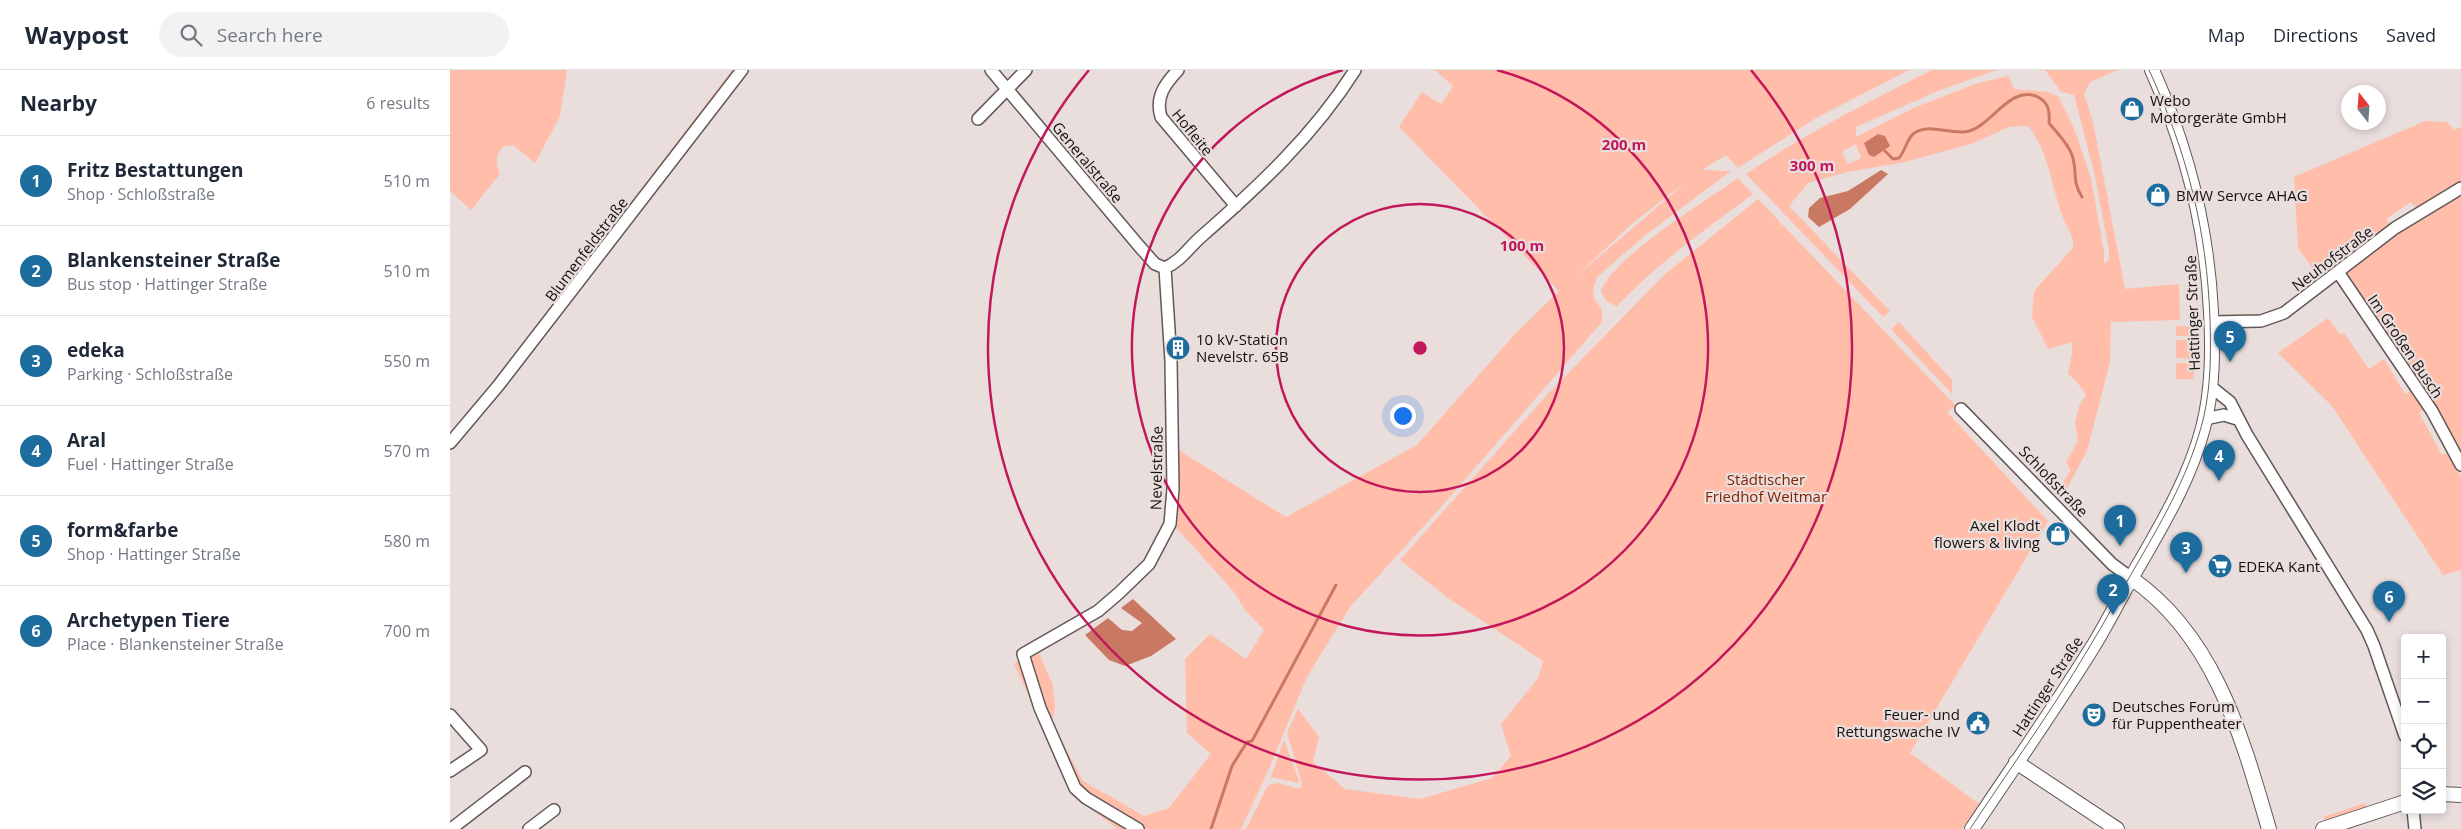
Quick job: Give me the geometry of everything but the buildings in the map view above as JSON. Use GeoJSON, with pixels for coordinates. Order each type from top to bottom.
{"type":"FeatureCollection","features":[{"type":"Feature","properties":{"kind":"main road","name":"Hattinger Straße"},"geometry":{"type":"LineString","coordinates":[[1972,829],[2093,646],[2185,480],[2197,449],[2210,386],[2212,322],[2206,244],[2195,188],[2175,127],[2152,70]]}},
{"type":"Feature","properties":{"kind":"main road","name":"Schloßstraße"},"geometry":{"type":"LineString","coordinates":[[2131,578],[2153,596],[2184,628],[2214,674],[2243,743],[2269,829]]}},
{"type":"Feature","properties":{"kind":"main road"},"geometry":{"type":"LineString","coordinates":[[2016,762],[2117,829]]}},
{"type":"Feature","properties":{"kind":"main road"},"geometry":{"type":"LineString","coordinates":[[2446,794],[2461,795]]}},
{"type":"Feature","properties":{"kind":"main road"},"geometry":{"type":"LineString","coordinates":[[2323,829],[2401,803]]}},
{"type":"Feature","properties":{"kind":"street","name":"Blumenfeldstraße"},"geometry":{"type":"LineString","coordinates":[[450,443],[493,393],[742,70]]}},
{"type":"Feature","properties":{"kind":"street","name":"Generalstraße"},"geometry":{"type":"LineString","coordinates":[[991,70],[1155,264],[1165,268]]}},
{"type":"Feature","properties":{"kind":"street"},"geometry":{"type":"LineString","coordinates":[[978,119],[1026,70]]}},
{"type":"Feature","properties":{"kind":"street","name":"Hofleite"},"geometry":{"type":"LineString","coordinates":[[1178,70],[1166,83],[1160,95],[1158,105],[1161,117],[1236,206]]}},
{"type":"Feature","properties":{"kind":"street"},"geometry":{"type":"LineString","coordinates":[[1165,268],[1174,264],[1195,241],[1277,168],[1304,138],[1355,70]]}},
{"type":"Feature","properties":{"kind":"street","name":"Neuhofstraße"},"geometry":{"type":"LineString","coordinates":[[2212,322],[2261,321],[2284,313],[2412,216],[2461,188]]}},
{"type":"Feature","properties":{"kind":"street","name":"Nevelstraße"},"geometry":{"type":"LineString","coordinates":[[1138,829],[1086,798],[1075,788],[1040,708],[1023,654],[1098,611],[1119,593],[1149,564],[1170,524],[1173,489],[1171,361],[1165,268]]}},
{"type":"Feature","properties":{"kind":"street","name":"Im Großen Busch"},"geometry":{"type":"LineString","coordinates":[[2338,272],[2432,411],[2461,465]]}},
{"type":"Feature","properties":{"kind":"street"},"geometry":{"type":"LineString","coordinates":[[2210,386],[2230,402],[2237,419],[2367,630],[2401,724]]}},
{"type":"Feature","properties":{"kind":"street","name":"Schloßstraße"},"geometry":{"type":"LineString","coordinates":[[1961,409],[2116,568],[2131,578]]}},
{"type":"Feature","properties":{"kind":"street"},"geometry":{"type":"LineString","coordinates":[[2204,419],[2224,415],[2237,419]]}},
{"type":"Feature","properties":{"kind":"street"},"geometry":{"type":"LineString","coordinates":[[450,715],[481,750],[450,770]]}},
{"type":"Feature","properties":{"kind":"street"},"geometry":{"type":"LineString","coordinates":[[451,829],[525,772]]}},
{"type":"Feature","properties":{"kind":"street"},"geometry":{"type":"LineString","coordinates":[[529,829],[554,810]]}},
{"type":"Feature","properties":{"kind":"street"},"geometry":{"type":"LineString","coordinates":[[2413,814],[2415,829]]}},
{"type":"Feature","properties":{"kind":"green space"},"geometry":{"type":"Polygon","coordinates":[[[450,70],[567,70],[560,116],[535,163],[513,145],[504,146],[497,159],[500,174],[471,210],[450,191],[450,70]]]}},
{"type":"Feature","properties":{"kind":"green space"},"geometry":{"type":"Polygon","coordinates":[[[732,70],[736,70],[627,212],[621,215],[732,70]]]}},
{"type":"Feature","properties":{"kind":"green space"},"geometry":{"type":"Polygon","coordinates":[[[1435,70],[1909,70],[1816,118],[1738,168],[1726,155],[1702,170],[1731,171],[1648,233],[1597,277],[1593,290],[1594,298],[1602,310],[1602,322],[1442,506],[1350,607],[1307,677],[1268,771],[1241,829],[1118,829],[1092,810],[1073,791],[1014,664],[1024,655],[1037,649],[1053,685],[1055,707],[1052,723],[1083,781],[1144,816],[1169,808],[1211,754],[1187,733],[1185,659],[1210,634],[1246,659],[1264,630],[1245,610],[1234,592],[1173,524],[1177,449],[1286,517],[1417,445],[1515,334],[1559,291],[1399,127],[1422,92],[1441,104],[1453,86],[1435,70]],[[1690,179],[1635,221],[1572,280],[1690,179]]]}},
{"type":"Feature","properties":{"kind":"green space"},"geometry":{"type":"Polygon","coordinates":[[[1932,70],[1996,70],[1938,91],[1856,127],[1856,137],[1916,107],[1978,83],[2008,76],[2014,89],[2048,92],[2058,96],[2075,131],[2091,178],[2104,252],[2104,264],[2109,259],[2109,251],[2095,176],[2074,95],[2061,92],[2045,70],[2118,70],[2090,82],[2084,94],[2093,122],[2125,289],[2179,284],[2180,320],[2111,322],[2110,362],[2087,451],[2063,496],[2058,491],[2071,470],[2066,462],[2078,441],[2075,423],[2079,406],[2086,395],[2068,373],[2072,354],[2072,342],[2048,349],[2032,317],[2034,291],[2073,248],[2073,240],[2060,208],[2046,159],[2028,126],[2008,127],[1974,143],[1905,162],[1847,172],[1808,183],[1789,206],[1890,311],[1883,317],[1746,174],[1814,132],[1932,70]],[[1856,144],[1842,152],[1848,164],[1861,158],[1856,144]]]}},
{"type":"Feature","properties":{"kind":"green space"},"geometry":{"type":"Polygon","coordinates":[[[2425,121],[2447,122],[2454,130],[2461,127],[2461,183],[2416,208],[2411,202],[2386,219],[2390,226],[2333,269],[2328,262],[2315,272],[2298,248],[2294,177],[2425,121]]]}},
{"type":"Feature","properties":{"kind":"green space"},"geometry":{"type":"Polygon","coordinates":[[[1738,178],[1753,194],[1700,233],[1649,275],[1617,306],[1607,302],[1601,291],[1609,277],[1623,262],[1662,230],[1738,178]]]}},
{"type":"Feature","properties":{"kind":"green space"},"geometry":{"type":"Polygon","coordinates":[[[2461,194],[2461,453],[2420,384],[2346,271],[2406,227],[2461,194]]]}},
{"type":"Feature","properties":{"kind":"green space","name":"Städtischer Friedhof Weitmar"},"geometry":{"type":"Polygon","coordinates":[[[1758,199],[1956,406],[1947,412],[2048,521],[1910,753],[1979,804],[1962,829],[1246,829],[1268,785],[1278,783],[1300,789],[1302,783],[1287,733],[1298,709],[1319,737],[1313,762],[1345,789],[1420,799],[1492,778],[1511,756],[1501,724],[1538,678],[1543,661],[1448,598],[1400,560],[1545,397],[1664,275],[1758,199]]]}},
{"type":"Feature","properties":{"kind":"green space"},"geometry":{"type":"Polygon","coordinates":[[[2328,318],[2340,334],[2344,333],[2369,369],[2384,359],[2405,394],[2413,390],[2424,409],[2419,413],[2442,455],[2449,452],[2461,477],[2461,570],[2443,575],[2332,406],[2278,353],[2328,318]]]}},
{"type":"Feature","properties":{"kind":"green space"},"geometry":{"type":"Polygon","coordinates":[[[1899,322],[1952,380],[1952,394],[1891,329],[1899,322]]]}},
{"type":"Feature","properties":{"kind":"green space"},"geometry":{"type":"Polygon","coordinates":[[[2176,326],[2198,327],[2198,336],[2176,336],[2176,326]]]}},
{"type":"Feature","properties":{"kind":"green space"},"geometry":{"type":"Polygon","coordinates":[[[2176,340],[2198,340],[2196,359],[2176,358],[2176,340]]]}},
{"type":"Feature","properties":{"kind":"green space"},"geometry":{"type":"Polygon","coordinates":[[[2176,363],[2196,363],[2193,379],[2176,379],[2176,363]]]}},
{"type":"Feature","properties":{"kind":"green space"},"geometry":{"type":"Polygon","coordinates":[[[1284,740],[1299,781],[1298,783],[1271,777],[1284,740]]]}},
{"type":"Feature","properties":{"kind":"green space"},"geometry":{"type":"Polygon","coordinates":[[[2365,803],[2367,810],[2342,818],[2341,815],[2324,820],[2323,817],[2365,803]]]}},
{"type":"Feature","properties":{"kind":"shaded area"},"geometry":{"type":"Polygon","coordinates":[[[1878,134],[1885,136],[1890,146],[1874,157],[1869,155],[1864,143],[1878,134]]]}},
{"type":"Feature","properties":{"kind":"shaded area"},"geometry":{"type":"Polygon","coordinates":[[[1881,170],[1888,174],[1850,209],[1819,227],[1808,217],[1809,208],[1820,198],[1848,191],[1881,170]]]}},
{"type":"Feature","properties":{"kind":"shaded area"},"geometry":{"type":"Polygon","coordinates":[[[1133,599],[1176,639],[1151,656],[1125,666],[1109,660],[1085,635],[1108,618],[1122,630],[1132,631],[1142,623],[1121,608],[1133,599]]]}},
{"type":"Feature","properties":{"kind":"waterway"},"geometry":{"type":"LineString","coordinates":[[1885,151],[1893,159],[1899,158],[1912,135],[1924,129],[1955,132],[1969,131],[1986,121],[2010,100],[2028,94],[2042,99],[2047,105],[2049,123],[2065,142],[2072,155],[2077,185],[2082,197]]}},
{"type":"Feature","properties":{"kind":"waterway"},"geometry":{"type":"LineString","coordinates":[[1211,829],[1232,766],[1247,742],[1252,741],[1336,585]]}},
{"type":"Feature","properties":{"kind":"tram line"},"geometry":{"type":"LineString","coordinates":[[1970,829],[2044,719],[2100,629],[2176,492],[2192,455],[2204,416],[2209,380],[2210,344],[2205,254],[2193,192],[2184,161],[2149,70]]}},
{"type":"Feature","properties":{"kind":"place","name":"Webo Motorgeräte GmbH"},"geometry":{"type":"Point","coordinates":[2132,109]}},
{"type":"Feature","properties":{"kind":"place","name":"BMW Servce AHAG"},"geometry":{"type":"Point","coordinates":[2158,195]}},
{"type":"Feature","properties":{"kind":"place","name":"10 kV-Station Nevelstr. 65B"},"geometry":{"type":"Point","coordinates":[1178,348]}},
{"type":"Feature","properties":{"kind":"place","name":"form&farbe"},"geometry":{"type":"Point","coordinates":[2230,362]}},
{"type":"Feature","properties":{"kind":"place","name":"Aral"},"geometry":{"type":"Point","coordinates":[2219,481]}},
{"type":"Feature","properties":{"kind":"place","name":"Axel Klodt flowers & living"},"geometry":{"type":"Point","coordinates":[2058,534]}},
{"type":"Feature","properties":{"kind":"place","name":"Fritz Bestattungen"},"geometry":{"type":"Point","coordinates":[2120,546]}},
{"type":"Feature","properties":{"kind":"place","name":"EDEKA Kant"},"geometry":{"type":"Point","coordinates":[2220,566]}},
{"type":"Feature","properties":{"kind":"place","name":"edeka"},"geometry":{"type":"Point","coordinates":[2186,573]}},
{"type":"Feature","properties":{"kind":"place","name":"Blankensteiner Straße"},"geometry":{"type":"Point","coordinates":[2113,615]}},
{"type":"Feature","properties":{"kind":"place","name":"Archetypen Tiere"},"geometry":{"type":"Point","coordinates":[2389,622]}},
{"type":"Feature","properties":{"kind":"place","name":"Deutsches Forum für Puppentheater"},"geometry":{"type":"Point","coordinates":[2094,715]}},
{"type":"Feature","properties":{"kind":"place","name":"Feuer- und Rettungswache IV"},"geometry":{"type":"Point","coordinates":[1978,723]}}]}
